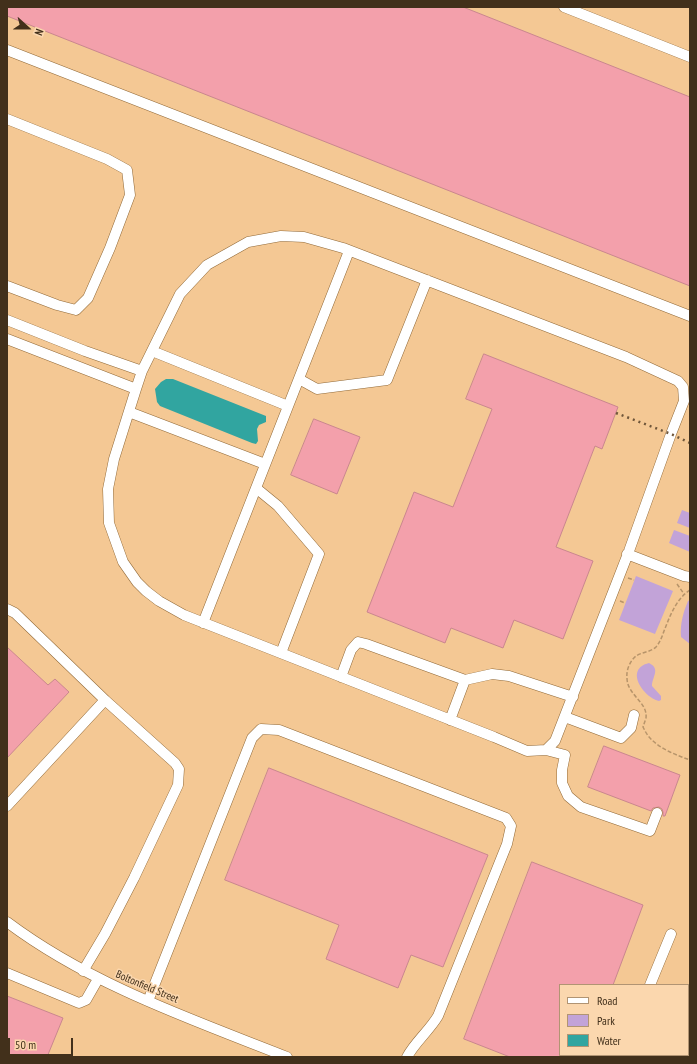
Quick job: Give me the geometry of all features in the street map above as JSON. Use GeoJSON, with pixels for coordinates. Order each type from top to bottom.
{"type":"FeatureCollection","features":[{"type":"Feature","properties":{"kind":"street"},"geometry":{"type":"LineString","coordinates":[[564,7],[690,57]]}},
{"type":"Feature","properties":{"kind":"street"},"geometry":{"type":"LineString","coordinates":[[7,50],[690,316]]}},
{"type":"Feature","properties":{"kind":"street"},"geometry":{"type":"LineString","coordinates":[[7,119],[99,156],[127,170],[130,195],[110,248],[88,298],[76,310],[57,305],[7,286]]}},
{"type":"Feature","properties":{"kind":"street"},"geometry":{"type":"LineString","coordinates":[[546,750],[555,741],[573,697],[684,401],[684,387],[678,381],[626,357],[349,250],[304,237],[281,236],[248,242],[207,265],[180,294],[152,351],[136,389],[114,459],[108,489],[109,523],[123,562],[137,582],[159,601],[184,615],[203,623],[527,751],[546,750],[565,755],[562,770],[562,783],[568,796],[581,807],[650,832],[657,813]]}},
{"type":"Feature","properties":{"kind":"street"},"geometry":{"type":"LineString","coordinates":[[203,623],[349,250]]}},
{"type":"Feature","properties":{"kind":"street"},"geometry":{"type":"LineString","coordinates":[[298,379],[317,388],[387,380],[427,280]]}},
{"type":"Feature","properties":{"kind":"street"},"geometry":{"type":"LineString","coordinates":[[7,320],[142,372]]}},
{"type":"Feature","properties":{"kind":"street"},"geometry":{"type":"LineString","coordinates":[[7,339],[136,389]]}},
{"type":"Feature","properties":{"kind":"street"},"geometry":{"type":"LineString","coordinates":[[152,351],[288,406]]}},
{"type":"Feature","properties":{"kind":"street"},"geometry":{"type":"LineString","coordinates":[[129,412],[265,464]]}},
{"type":"Feature","properties":{"kind":"street"},"geometry":{"type":"LineString","coordinates":[[256,488],[278,506],[319,554],[281,653]]}},
{"type":"Feature","properties":{"kind":"street"},"geometry":{"type":"LineString","coordinates":[[627,554],[690,577]]}},
{"type":"Feature","properties":{"kind":"street"},"geometry":{"type":"LineString","coordinates":[[7,609],[15,613],[105,700],[175,763],[179,769],[178,784],[134,878],[105,934],[83,971]]}},
{"type":"Feature","properties":{"kind":"street"},"geometry":{"type":"LineString","coordinates":[[341,677],[351,650],[358,642],[465,680],[492,674],[508,676],[573,697]]}},
{"type":"Feature","properties":{"kind":"street"},"geometry":{"type":"LineString","coordinates":[[450,720],[465,680]]}},
{"type":"Feature","properties":{"kind":"street"},"geometry":{"type":"LineString","coordinates":[[7,806],[105,700]]}},
{"type":"Feature","properties":{"kind":"street"},"geometry":{"type":"LineString","coordinates":[[565,717],[621,738],[631,728],[634,714]]}},
{"type":"Feature","properties":{"kind":"street"},"geometry":{"type":"LineString","coordinates":[[148,1001],[252,738],[261,729],[279,730],[506,818],[511,826],[507,844],[438,1016],[431,1028],[411,1050],[408,1057]]}},
{"type":"Feature","properties":{"kind":"street","name":"Boltonfield Street"},"geometry":{"type":"LineString","coordinates":[[7,922],[25,936],[53,954],[98,979],[148,1001],[287,1057]]}},
{"type":"Feature","properties":{"kind":"street"},"geometry":{"type":"LineString","coordinates":[[650,984],[671,934]]}},
{"type":"Feature","properties":{"kind":"street"},"geometry":{"type":"LineString","coordinates":[[7,973],[79,1003],[86,1000],[98,979]]}},
{"type":"Feature","properties":{"kind":"path"},"geometry":{"type":"LineString","coordinates":[[627,577],[634,580]]}},
{"type":"Feature","properties":{"kind":"path"},"geometry":{"type":"LineString","coordinates":[[677,584],[684,594]]}},
{"type":"Feature","properties":{"kind":"path"},"geometry":{"type":"LineString","coordinates":[[690,590],[684,594],[676,605],[660,641],[654,648],[637,656],[630,663],[626,678],[628,686],[645,709],[646,718],[643,727],[650,738],[672,753],[690,760]]}},
{"type":"Feature","properties":{"kind":"path"},"geometry":{"type":"LineString","coordinates":[[618,600],[625,603]]}},
{"type":"Feature","properties":{"kind":"green space"},"geometry":{"type":"Polygon","coordinates":[[[682,510],[690,513],[690,528],[677,523],[682,510]]]}},
{"type":"Feature","properties":{"kind":"green space"},"geometry":{"type":"Polygon","coordinates":[[[674,530],[690,536],[690,552],[669,543],[674,530]]]}},
{"type":"Feature","properties":{"kind":"green space"},"geometry":{"type":"Polygon","coordinates":[[[636,576],[673,591],[655,634],[619,620],[636,576]]]}},
{"type":"Feature","properties":{"kind":"green space"},"geometry":{"type":"Polygon","coordinates":[[[690,600],[690,644],[681,637],[681,623],[688,601],[690,600]]]}},
{"type":"Feature","properties":{"kind":"green space"},"geometry":{"type":"Polygon","coordinates":[[[649,663],[655,668],[652,686],[661,696],[661,700],[659,701],[647,694],[642,689],[637,677],[638,671],[642,666],[649,663]]]}},
{"type":"Feature","properties":{"kind":"water"},"geometry":{"type":"Polygon","coordinates":[[[166,379],[173,379],[266,416],[266,422],[259,425],[257,429],[258,441],[256,444],[160,406],[157,402],[155,389],[166,379]]]}},
{"type":"Feature","properties":{"kind":"building"},"geometry":{"type":"Polygon","coordinates":[[[7,7],[463,7],[690,97],[690,286],[7,16],[7,7]]]}},
{"type":"Feature","properties":{"kind":"building"},"geometry":{"type":"Polygon","coordinates":[[[484,354],[618,407],[602,449],[595,446],[556,547],[593,561],[563,639],[514,620],[503,648],[451,628],[445,643],[367,612],[414,492],[453,507],[492,409],[466,399],[484,354]]]}},
{"type":"Feature","properties":{"kind":"building"},"geometry":{"type":"Polygon","coordinates":[[[314,419],[360,437],[337,494],[291,475],[314,419]]]}},
{"type":"Feature","properties":{"kind":"building"},"geometry":{"type":"Polygon","coordinates":[[[7,647],[48,685],[55,679],[69,692],[7,758],[7,647]]]}},
{"type":"Feature","properties":{"kind":"building"},"geometry":{"type":"Polygon","coordinates":[[[604,746],[680,775],[665,816],[663,816],[662,809],[659,807],[653,808],[651,811],[588,787],[604,746]]]}},
{"type":"Feature","properties":{"kind":"building"},"geometry":{"type":"Polygon","coordinates":[[[269,768],[488,855],[443,967],[411,955],[398,988],[326,959],[339,925],[225,880],[269,768]]]}},
{"type":"Feature","properties":{"kind":"building"},"geometry":{"type":"Polygon","coordinates":[[[532,862],[643,905],[613,984],[559,984],[560,1057],[510,1057],[464,1039],[532,862]]]}},
{"type":"Feature","properties":{"kind":"building"},"geometry":{"type":"Polygon","coordinates":[[[7,996],[63,1018],[47,1057],[7,1057],[7,996]]]}},
{"type":"Feature","properties":{"kind":"railway"},"geometry":{"type":"LineString","coordinates":[[616,413],[671,434],[690,443]]}}]}
